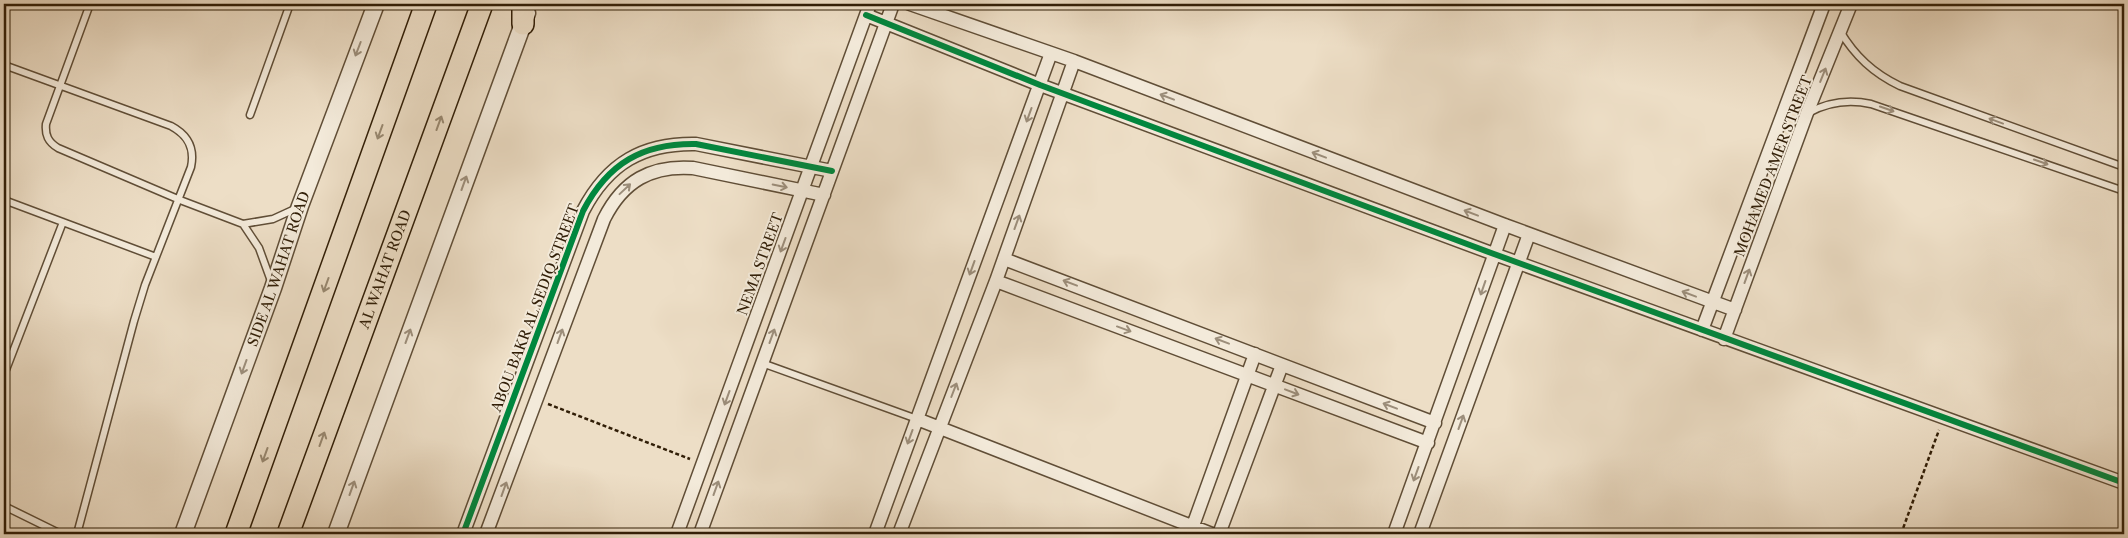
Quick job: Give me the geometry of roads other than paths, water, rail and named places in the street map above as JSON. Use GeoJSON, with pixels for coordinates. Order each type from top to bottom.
{"type":"FeatureCollection","features":[{"type":"Feature","properties":{"kind":"highway"},"geometry":{"type":"LineString","coordinates":[[236,534],[426,4]]}},
{"type":"Feature","properties":{"kind":"highway","name":"AL WAHAT ROAD"},"geometry":{"type":"LineString","coordinates":[[288,534],[482,4]]}},
{"type":"Feature","properties":{"kind":"street","name":"SIDE AL WAHAT ROAD"},"geometry":{"type":"LineString","coordinates":[[183,534],[273,288],[300,206],[376,4]]}},
{"type":"Feature","properties":{"kind":"street"},"geometry":{"type":"LineString","coordinates":[[336,534],[522,14],[530,4]]}},
{"type":"Feature","properties":{"kind":"street"},"geometry":{"type":"LineString","coordinates":[[700,534],[893,4]]}},
{"type":"Feature","properties":{"kind":"street"},"geometry":{"type":"LineString","coordinates":[[910,4],[1051,53],[1735,310]]}},
{"type":"Feature","properties":{"kind":"street","name":"MOHAMED AMER STREET"},"geometry":{"type":"LineString","coordinates":[[1702,330],[1824,4]]}},
{"type":"Feature","properties":{"kind":"street","name":"MOHAMED AMER STREET"},"geometry":{"type":"LineString","coordinates":[[1724,339],[1807,114],[1851,4]]}},
{"type":"Feature","properties":{"kind":"street"},"geometry":{"type":"LineString","coordinates":[[868,9],[886,24],[1040,85],[1724,339],[2124,484]]}},
{"type":"Feature","properties":{"kind":"street","name":"NEMA STREET"},"geometry":{"type":"LineString","coordinates":[[677,534],[868,9]]}},
{"type":"Feature","properties":{"kind":"street"},"geometry":{"type":"LineString","coordinates":[[875,534],[1051,53]]}},
{"type":"Feature","properties":{"kind":"street"},"geometry":{"type":"LineString","coordinates":[[899,534],[996,281],[1074,62]]}},
{"type":"Feature","properties":{"kind":"street","name":"ABOU BAKR AL SEDIQ STREET"},"geometry":{"type":"LineString","coordinates":[[463,534],[583,211],[592,193],[605,177],[620,164],[637,154],[656,147],[676,144],[696,144],[832,171]]}},
{"type":"Feature","properties":{"kind":"street"},"geometry":{"type":"LineString","coordinates":[[486,534],[604,219],[621,192],[647,174],[678,167],[694,168],[824,195]]}},
{"type":"Feature","properties":{"kind":"street"},"geometry":{"type":"LineString","coordinates":[[1394,534],[1505,225]]}},
{"type":"Feature","properties":{"kind":"street"},"geometry":{"type":"LineString","coordinates":[[1420,534],[1529,234]]}},
{"type":"Feature","properties":{"kind":"street"},"geometry":{"type":"LineString","coordinates":[[1004,259],[1435,423]]}},
{"type":"Feature","properties":{"kind":"street"},"geometry":{"type":"LineString","coordinates":[[996,281],[1428,443]]}},
{"type":"Feature","properties":{"kind":"street"},"geometry":{"type":"LineString","coordinates":[[1191,531],[1255,354]]}},
{"type":"Feature","properties":{"kind":"street"},"geometry":{"type":"LineString","coordinates":[[1219,534],[1282,365]]}},
{"type":"Feature","properties":{"kind":"street"},"geometry":{"type":"LineString","coordinates":[[917,419],[1191,531],[1212,534]]}},
{"type":"Feature","properties":{"kind":"lane"},"geometry":{"type":"LineString","coordinates":[[90,4],[46,124],[46,133],[54,145],[180,200],[243,224],[273,219],[300,206]]}},
{"type":"Feature","properties":{"kind":"lane"},"geometry":{"type":"LineString","coordinates":[[250,116],[290,4]]}},
{"type":"Feature","properties":{"kind":"lane"},"geometry":{"type":"LineString","coordinates":[[1840,31],[1867,66],[1894,83],[2124,167]]}},
{"type":"Feature","properties":{"kind":"lane"},"geometry":{"type":"LineString","coordinates":[[4,65],[172,126],[184,134],[191,146],[193,160],[180,200],[156,257],[134,321],[77,534]]}},
{"type":"Feature","properties":{"kind":"lane"},"geometry":{"type":"LineString","coordinates":[[1807,114],[1827,104],[1837,102],[1854,101],[1870,104],[2124,191]]}},
{"type":"Feature","properties":{"kind":"lane"},"geometry":{"type":"LineString","coordinates":[[4,200],[156,257]]}},
{"type":"Feature","properties":{"kind":"lane"},"geometry":{"type":"LineString","coordinates":[[4,376],[63,222]]}},
{"type":"Feature","properties":{"kind":"lane"},"geometry":{"type":"LineString","coordinates":[[243,224],[259,248],[270,274],[273,288]]}},
{"type":"Feature","properties":{"kind":"lane"},"geometry":{"type":"LineString","coordinates":[[762,363],[917,419]]}},
{"type":"Feature","properties":{"kind":"lane"},"geometry":{"type":"LineString","coordinates":[[4,506],[61,534]]}}]}
